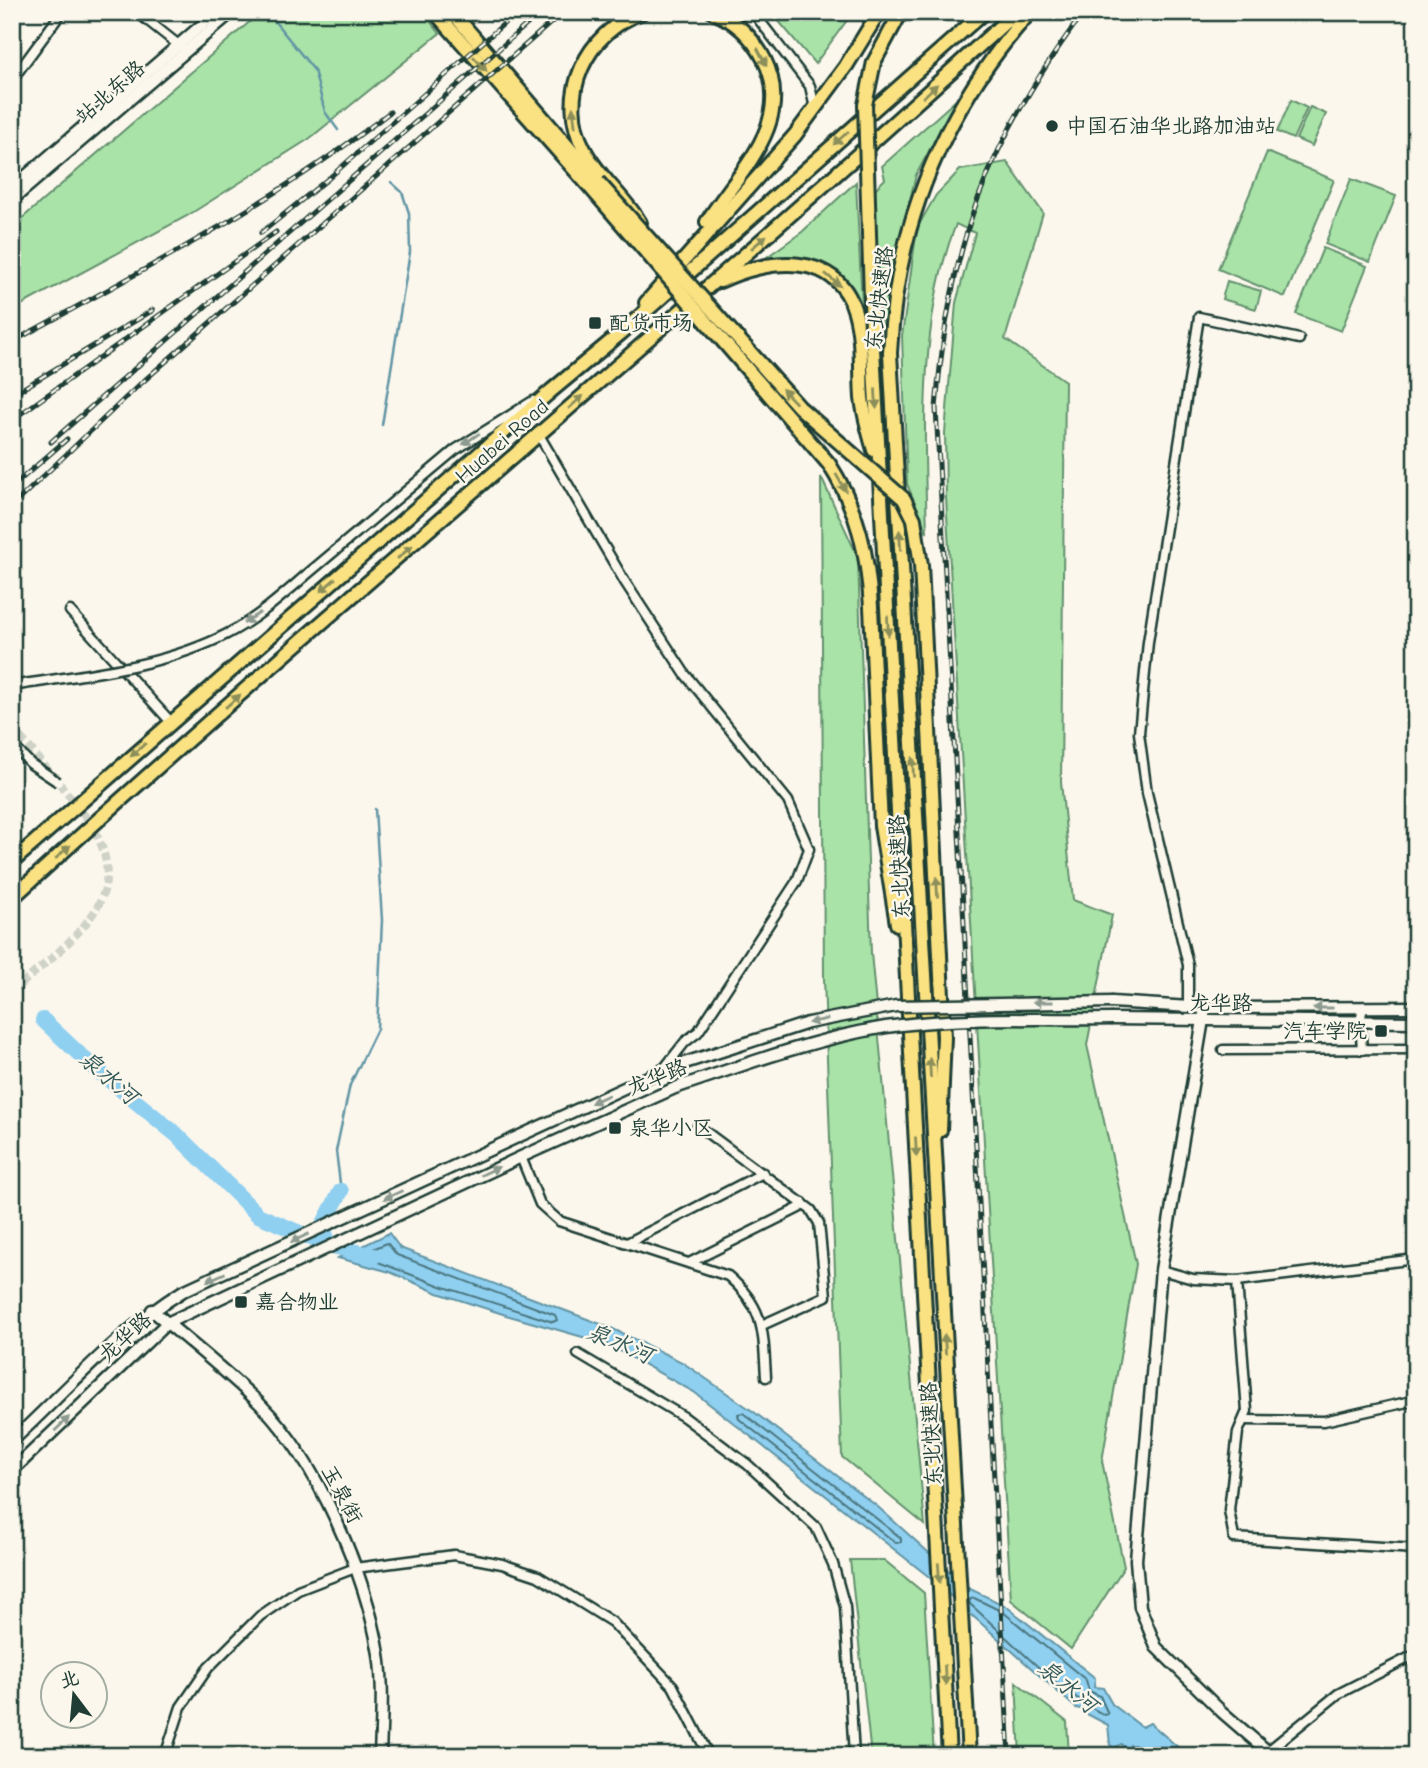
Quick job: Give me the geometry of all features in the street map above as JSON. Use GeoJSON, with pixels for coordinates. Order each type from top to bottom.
{"type":"FeatureCollection","features":[{"type":"Feature","properties":{"kind":"highway"},"geometry":{"type":"LineString","coordinates":[[435,12],[597,182],[799,407],[896,489],[914,519],[921,565],[944,1066],[936,1176]]}},
{"type":"Feature","properties":{"kind":"highway"},"geometry":{"type":"LineString","coordinates":[[452,12],[597,182],[830,464],[847,495],[861,529],[869,568],[881,825],[906,968]]}},
{"type":"Feature","properties":{"kind":"highway"},"geometry":{"type":"LineString","coordinates":[[597,182],[574,125],[572,110],[576,82],[595,44],[619,22],[642,12]]}},
{"type":"Feature","properties":{"kind":"highway"},"geometry":{"type":"LineString","coordinates":[[693,247],[759,148],[767,133],[774,103],[770,75],[759,50],[739,26],[713,12]]}},
{"type":"Feature","properties":{"kind":"highway"},"geometry":{"type":"LineString","coordinates":[[621,333],[816,108],[879,12]]}},
{"type":"Feature","properties":{"kind":"highway","name":"东北快速路"},"geometry":{"type":"LineString","coordinates":[[901,12],[874,62],[865,105],[864,159],[949,1756]]}},
{"type":"Feature","properties":{"kind":"highway","name":"Huabei Road"},"geometry":{"type":"LineString","coordinates":[[12,862],[170,721],[621,333],[984,12]]}},
{"type":"Feature","properties":{"kind":"highway","name":"Huabei Road"},"geometry":{"type":"LineString","coordinates":[[12,898],[188,740],[879,138],[1016,12]]}},
{"type":"Feature","properties":{"kind":"highway","name":"东北快速路"},"geometry":{"type":"LineString","coordinates":[[969,1756],[891,374],[892,317],[903,247],[914,208],[936,153],[981,74],[1030,12]]}},
{"type":"Feature","properties":{"kind":"highway"},"geometry":{"type":"LineString","coordinates":[[702,292],[738,274],[779,263],[806,264],[838,282],[852,302],[857,321],[864,414],[880,474]]}},
{"type":"Feature","properties":{"kind":"street"},"geometry":{"type":"LineString","coordinates":[[12,80],[62,12]]}},
{"type":"Feature","properties":{"kind":"street"},"geometry":{"type":"LineString","coordinates":[[137,12],[182,48]]}},
{"type":"Feature","properties":{"kind":"street","name":"站北东路"},"geometry":{"type":"LineString","coordinates":[[12,200],[182,48],[217,12]]}},
{"type":"Feature","properties":{"kind":"street","name":"站北东路"},"geometry":{"type":"LineString","coordinates":[[12,188],[182,48],[232,12]]}},
{"type":"Feature","properties":{"kind":"street"},"geometry":{"type":"LineString","coordinates":[[753,12],[810,86],[816,108]]}},
{"type":"Feature","properties":{"kind":"street"},"geometry":{"type":"LineString","coordinates":[[1188,1004],[1188,965],[1147,793],[1139,733],[1148,642],[1199,317],[1299,339]]}},
{"type":"Feature","properties":{"kind":"street"},"geometry":{"type":"LineString","coordinates":[[12,686],[135,665],[188,652],[245,624],[454,450],[551,391]]}},
{"type":"Feature","properties":{"kind":"street"},"geometry":{"type":"LineString","coordinates":[[539,435],[625,582],[685,674],[788,801],[809,849],[797,881],[698,1032],[685,1042],[663,1070]]}},
{"type":"Feature","properties":{"kind":"street"},"geometry":{"type":"LineString","coordinates":[[70,611],[170,721]]}},
{"type":"Feature","properties":{"kind":"street"},"geometry":{"type":"LineString","coordinates":[[12,745],[31,764],[58,782]]}},
{"type":"Feature","properties":{"kind":"street","name":"龙华路"},"geometry":{"type":"LineString","coordinates":[[12,1441],[152,1310],[183,1291],[663,1070],[807,1023],[896,1006],[1112,1002],[1188,1004],[1205,1008],[1416,1007]]}},
{"type":"Feature","properties":{"kind":"street"},"geometry":{"type":"LineString","coordinates":[[1362,1051],[1360,1022],[1363,1007]]}},
{"type":"Feature","properties":{"kind":"street"},"geometry":{"type":"LineString","coordinates":[[1205,1008],[1161,1270],[1136,1560],[1140,1606],[1156,1647],[1222,1712],[1270,1753],[1338,1694],[1416,1654],[1416,1648]]}},
{"type":"Feature","properties":{"kind":"street","name":"龙华路"},"geometry":{"type":"LineString","coordinates":[[12,1471],[167,1323],[674,1088],[740,1066],[820,1041],[885,1027],[949,1021],[1112,1019],[1202,1022],[1416,1022]]}},
{"type":"Feature","properties":{"kind":"street"},"geometry":{"type":"LineString","coordinates":[[1223,1050],[1416,1049]]}},
{"type":"Feature","properties":{"kind":"street"},"geometry":{"type":"LineString","coordinates":[[698,1126],[803,1203],[819,1223],[826,1296],[762,1325]]}},
{"type":"Feature","properties":{"kind":"street"},"geometry":{"type":"LineString","coordinates":[[521,1157],[540,1204],[559,1221],[729,1276],[744,1290],[758,1311],[762,1325],[766,1377]]}},
{"type":"Feature","properties":{"kind":"street"},"geometry":{"type":"LineString","coordinates":[[629,1242],[763,1173]]}},
{"type":"Feature","properties":{"kind":"street"},"geometry":{"type":"LineString","coordinates":[[689,1262],[803,1203]]}},
{"type":"Feature","properties":{"kind":"street"},"geometry":{"type":"LineString","coordinates":[[1161,1270],[1193,1279],[1237,1281],[1416,1259]]}},
{"type":"Feature","properties":{"kind":"street"},"geometry":{"type":"LineString","coordinates":[[1237,1281],[1247,1411],[1238,1432],[1229,1510],[1234,1538],[1416,1549]]}},
{"type":"Feature","properties":{"kind":"street","name":"玉泉街"},"geometry":{"type":"LineString","coordinates":[[152,1310],[262,1406],[279,1427],[340,1528],[355,1568],[379,1654],[380,1756]]}},
{"type":"Feature","properties":{"kind":"street"},"geometry":{"type":"LineString","coordinates":[[578,1354],[684,1417],[747,1464],[816,1527],[833,1564],[845,1607],[854,1756]]}},
{"type":"Feature","properties":{"kind":"street"},"geometry":{"type":"LineString","coordinates":[[1244,1420],[1297,1423],[1324,1421],[1416,1399]]}},
{"type":"Feature","properties":{"kind":"street"},"geometry":{"type":"LineString","coordinates":[[165,1756],[181,1707],[208,1668],[251,1622],[298,1590],[355,1568],[454,1555],[502,1564],[538,1576],[612,1622],[673,1686],[709,1756]]}},
{"type":"Feature","properties":{"kind":"green space"},"geometry":{"type":"Polygon","coordinates":[[[261,12],[422,12],[440,33],[309,139],[187,216],[12,310],[12,227],[261,12]]]}},
{"type":"Feature","properties":{"kind":"green space"},"geometry":{"type":"Polygon","coordinates":[[[771,12],[853,12],[815,64],[771,12]]]}},
{"type":"Feature","properties":{"kind":"green space"},"geometry":{"type":"Polygon","coordinates":[[[957,99],[916,175],[893,268],[882,332],[872,192],[885,179],[882,166],[957,99]]]}},
{"type":"Feature","properties":{"kind":"green space"},"geometry":{"type":"Polygon","coordinates":[[[1291,100],[1307,108],[1293,139],[1277,132],[1291,100]]]}},
{"type":"Feature","properties":{"kind":"green space"},"geometry":{"type":"Polygon","coordinates":[[[1310,107],[1326,114],[1312,146],[1296,139],[1310,107]]]}},
{"type":"Feature","properties":{"kind":"green space"},"geometry":{"type":"Polygon","coordinates":[[[1267,152],[1334,180],[1285,297],[1218,269],[1267,152]]]}},
{"type":"Feature","properties":{"kind":"green space"},"geometry":{"type":"Polygon","coordinates":[[[1007,162],[1043,213],[1005,339],[1065,381],[1061,782],[1073,900],[1112,915],[1087,1045],[1136,1264],[1102,1461],[1124,1567],[1071,1649],[1011,1600],[946,498],[945,433],[956,303],[975,233],[956,224],[935,298],[926,376],[927,533],[907,484],[902,336],[917,228],[936,195],[960,170],[1007,162]]]}},
{"type":"Feature","properties":{"kind":"green space"},"geometry":{"type":"Polygon","coordinates":[[[1351,179],[1396,196],[1370,262],[1325,244],[1351,179]]]}},
{"type":"Feature","properties":{"kind":"green space"},"geometry":{"type":"Polygon","coordinates":[[[856,182],[863,326],[847,287],[831,269],[806,259],[764,259],[802,232],[856,182]]]}},
{"type":"Feature","properties":{"kind":"green space"},"geometry":{"type":"Polygon","coordinates":[[[1323,248],[1367,266],[1341,331],[1296,314],[1323,248]]]}},
{"type":"Feature","properties":{"kind":"green space"},"geometry":{"type":"Polygon","coordinates":[[[1227,281],[1261,291],[1256,309],[1222,299],[1227,281]]]}},
{"type":"Feature","properties":{"kind":"green space"},"geometry":{"type":"Polygon","coordinates":[[[821,477],[858,557],[871,953],[925,1525],[842,1457],[824,979],[821,477]]]}},
{"type":"Feature","properties":{"kind":"green space"},"geometry":{"type":"Polygon","coordinates":[[[850,1560],[884,1560],[924,1593],[934,1756],[871,1756],[850,1560]]]}},
{"type":"Feature","properties":{"kind":"green space"},"geometry":{"type":"Polygon","coordinates":[[[1016,1682],[1067,1722],[1069,1756],[1020,1756],[1016,1682]]]}},
{"type":"Feature","properties":{"kind":"water","name":"泉水河"},"geometry":{"type":"Polygon","coordinates":[[[389,1233],[400,1248],[611,1328],[682,1362],[754,1412],[878,1507],[968,1588],[1006,1606],[1095,1678],[1094,1687],[1103,1688],[1112,1704],[1142,1727],[1150,1723],[1188,1756],[1130,1756],[1136,1754],[1135,1745],[1130,1745],[1128,1752],[1121,1744],[1114,1748],[1110,1745],[1108,1725],[1087,1714],[1086,1710],[1076,1708],[928,1576],[694,1392],[607,1344],[506,1315],[438,1293],[390,1272],[338,1258],[389,1233]]]}},
{"type":"Feature","properties":{"kind":"waterway"},"geometry":{"type":"LineString","coordinates":[[267,12],[314,70],[325,112],[338,130]]}},
{"type":"Feature","properties":{"kind":"waterway"},"geometry":{"type":"LineString","coordinates":[[382,425],[410,252],[409,213],[402,192],[391,182]]}},
{"type":"Feature","properties":{"kind":"waterway"},"geometry":{"type":"LineString","coordinates":[[341,1191],[336,1151],[350,1085],[377,1029],[382,920],[375,809]]}},
{"type":"Feature","properties":{"kind":"waterway","name":"泉水河"},"geometry":{"type":"LineString","coordinates":[[43,1020],[92,1066],[177,1135],[258,1215],[328,1245],[374,1256]]}},
{"type":"Feature","properties":{"kind":"waterway"},"geometry":{"type":"LineString","coordinates":[[327,1240],[323,1225],[341,1191]]}},
{"type":"Feature","properties":{"kind":"tunnel"},"geometry":{"type":"LineString","coordinates":[[12,729],[83,813],[101,846],[106,863],[106,880],[101,899],[90,918],[53,957],[12,992]]}},
{"type":"Feature","properties":{"kind":"railway"},"geometry":{"type":"LineString","coordinates":[[261,233],[329,178],[517,12]]}},
{"type":"Feature","properties":{"kind":"railway"},"geometry":{"type":"LineString","coordinates":[[51,442],[541,12]]}},
{"type":"Feature","properties":{"kind":"railway"},"geometry":{"type":"LineString","coordinates":[[12,506],[138,386],[563,12]]}},
{"type":"Feature","properties":{"kind":"railway"},"geometry":{"type":"LineString","coordinates":[[1009,1756],[936,408],[951,296],[978,198],[1021,106],[1084,12]]}},
{"type":"Feature","properties":{"kind":"railway"},"geometry":{"type":"LineString","coordinates":[[12,342],[253,206],[390,112]]}},
{"type":"Feature","properties":{"kind":"railway"},"geometry":{"type":"LineString","coordinates":[[12,420],[276,232]]}},
{"type":"Feature","properties":{"kind":"railway"},"geometry":{"type":"LineString","coordinates":[[12,395],[153,310]]}},
{"type":"Feature","properties":{"kind":"railway"},"geometry":{"type":"LineString","coordinates":[[12,487],[67,439]]}},
{"type":"Feature","properties":{"kind":"place","name":"中国石油华北路加油站"},"geometry":{"type":"Point","coordinates":[1052,126]}},
{"type":"Feature","properties":{"kind":"place","name":"配货市场"},"geometry":{"type":"Point","coordinates":[595,323]}},
{"type":"Feature","properties":{"kind":"place","name":"汽车学院"},"geometry":{"type":"Point","coordinates":[1381,1031]}},
{"type":"Feature","properties":{"kind":"place","name":"泉华小区"},"geometry":{"type":"Point","coordinates":[615,1128]}},
{"type":"Feature","properties":{"kind":"place","name":"嘉合物业"},"geometry":{"type":"Point","coordinates":[241,1302]}}]}
